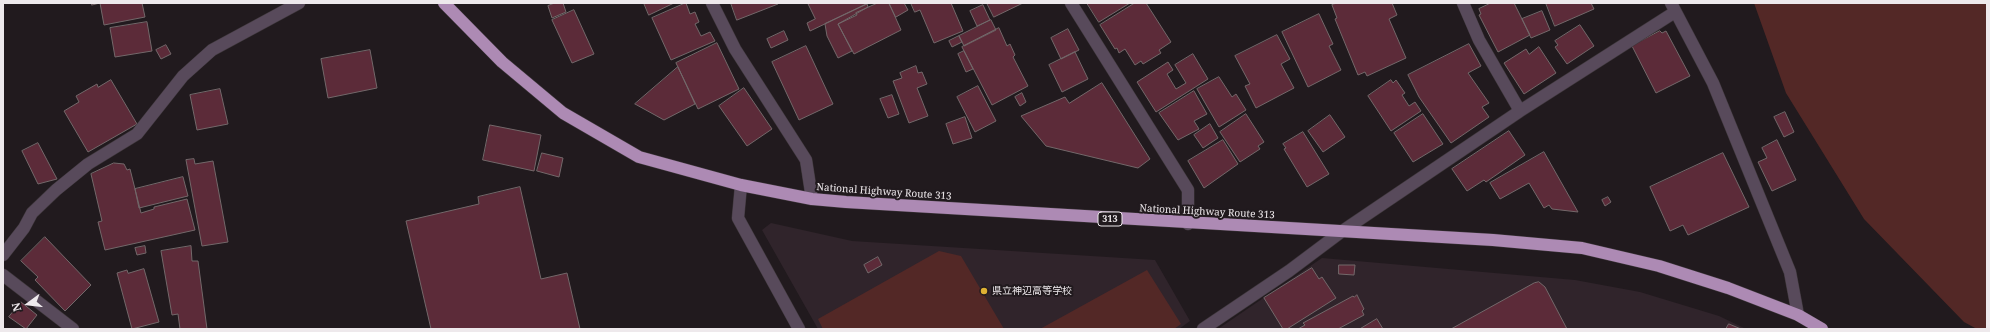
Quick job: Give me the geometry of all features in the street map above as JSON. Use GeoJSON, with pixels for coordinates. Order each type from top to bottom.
{"type":"FeatureCollection","features":[{"type":"Feature","properties":{"kind":"highway","name":"National Highway Route 313"},"geometry":{"type":"LineString","coordinates":[[444,3],[502,62],[563,113],[639,157],[741,185],[812,199],[1188,224],[1493,240],[1582,248],[1659,266],[1728,288],[1798,316],[1822,329]]}},
{"type":"Feature","properties":{"kind":"street"},"geometry":{"type":"LineString","coordinates":[[3,255],[24,228],[32,213],[56,190],[88,164],[137,134],[183,76],[212,50],[299,3]]}},
{"type":"Feature","properties":{"kind":"street"},"geometry":{"type":"LineString","coordinates":[[712,3],[735,49],[806,160],[812,199]]}},
{"type":"Feature","properties":{"kind":"street"},"geometry":{"type":"LineString","coordinates":[[1071,3],[1188,190],[1188,224]]}},
{"type":"Feature","properties":{"kind":"street"},"geometry":{"type":"LineString","coordinates":[[1463,3],[1479,40],[1520,112]]}},
{"type":"Feature","properties":{"kind":"street"},"geometry":{"type":"LineString","coordinates":[[1203,329],[1289,271],[1341,232],[1673,7],[1713,83],[1790,272],[1798,316]]}},
{"type":"Feature","properties":{"kind":"street"},"geometry":{"type":"LineString","coordinates":[[741,185],[738,218],[799,329]]}},
{"type":"Feature","properties":{"kind":"street"},"geometry":{"type":"LineString","coordinates":[[3,275],[73,329]]}},
{"type":"Feature","properties":{"kind":"shaded area"},"geometry":{"type":"Polygon","coordinates":[[[1754,3],[1987,3],[1987,329],[1977,329],[1964,322],[1864,219],[1786,93],[1754,3]]]}},
{"type":"Feature","properties":{"kind":"shaded area","name":"県立神辺高等学校"},"geometry":{"type":"Polygon","coordinates":[[[771,223],[852,241],[1155,260],[1190,321],[1179,329],[818,329],[762,230],[771,223]]]}},
{"type":"Feature","properties":{"kind":"shaded area"},"geometry":{"type":"Polygon","coordinates":[[[939,251],[961,256],[1004,329],[823,329],[818,319],[939,251]]]}},
{"type":"Feature","properties":{"kind":"shaded area"},"geometry":{"type":"Polygon","coordinates":[[[1322,258],[1575,280],[1640,292],[1719,316],[1746,329],[1218,329],[1322,258]]]}},
{"type":"Feature","properties":{"kind":"shaded area"},"geometry":{"type":"Polygon","coordinates":[[[1147,270],[1181,324],[1174,329],[1040,329],[1147,270]]]}},
{"type":"Feature","properties":{"kind":"building"},"geometry":{"type":"Polygon","coordinates":[[[100,3],[142,3],[145,17],[104,25],[100,3]]]}},
{"type":"Feature","properties":{"kind":"building"},"geometry":{"type":"Polygon","coordinates":[[[555,3],[563,3],[566,12],[552,18],[548,6],[555,3]]]}},
{"type":"Feature","properties":{"kind":"building"},"geometry":{"type":"Polygon","coordinates":[[[644,3],[674,3],[649,15],[644,3]]]}},
{"type":"Feature","properties":{"kind":"building"},"geometry":{"type":"Polygon","coordinates":[[[686,3],[690,14],[695,12],[699,22],[695,24],[701,36],[710,32],[715,41],[671,60],[652,18],[686,3]]]}},
{"type":"Feature","properties":{"kind":"building"},"geometry":{"type":"Polygon","coordinates":[[[731,3],[778,3],[778,4],[737,20],[731,3]]]}},
{"type":"Feature","properties":{"kind":"building"},"geometry":{"type":"Polygon","coordinates":[[[808,3],[869,3],[810,31],[807,23],[815,19],[808,3]]]}},
{"type":"Feature","properties":{"kind":"building"},"geometry":{"type":"Polygon","coordinates":[[[878,3],[889,3],[901,30],[854,54],[838,24],[857,15],[856,13],[878,3]]]}},
{"type":"Feature","properties":{"kind":"building"},"geometry":{"type":"Polygon","coordinates":[[[889,3],[904,3],[908,10],[896,17],[889,3]]]}},
{"type":"Feature","properties":{"kind":"building"},"geometry":{"type":"Polygon","coordinates":[[[911,3],[951,3],[963,31],[934,43],[920,10],[915,12],[911,3]]]}},
{"type":"Feature","properties":{"kind":"building"},"geometry":{"type":"Polygon","coordinates":[[[987,3],[1023,3],[994,17],[987,3]]]}},
{"type":"Feature","properties":{"kind":"building"},"geometry":{"type":"Polygon","coordinates":[[[1087,3],[1130,3],[1099,22],[1087,3]]]}},
{"type":"Feature","properties":{"kind":"building"},"geometry":{"type":"Polygon","coordinates":[[[1135,3],[1146,3],[1171,42],[1159,50],[1161,53],[1143,64],[1141,61],[1135,65],[1125,49],[1119,53],[1117,48],[1115,49],[1100,25],[1135,3]]]}},
{"type":"Feature","properties":{"kind":"building"},"geometry":{"type":"Polygon","coordinates":[[[1337,3],[1392,3],[1397,15],[1389,19],[1406,58],[1367,76],[1365,72],[1358,75],[1335,19],[1337,18],[1332,5],[1337,3]]]}},
{"type":"Feature","properties":{"kind":"building"},"geometry":{"type":"Polygon","coordinates":[[[1491,3],[1514,3],[1530,35],[1498,52],[1479,15],[1481,14],[1479,9],[1491,3]]]}},
{"type":"Feature","properties":{"kind":"building"},"geometry":{"type":"Polygon","coordinates":[[[1546,3],[1591,3],[1594,9],[1555,26],[1546,3]]]}},
{"type":"Feature","properties":{"kind":"building"},"geometry":{"type":"Polygon","coordinates":[[[867,4],[868,7],[838,24],[852,51],[838,58],[827,36],[825,24],[867,4]]]}},
{"type":"Feature","properties":{"kind":"building"},"geometry":{"type":"Polygon","coordinates":[[[983,5],[990,20],[977,26],[970,11],[983,5]]]}},
{"type":"Feature","properties":{"kind":"building"},"geometry":{"type":"Polygon","coordinates":[[[574,10],[594,54],[572,63],[552,20],[574,10]]]}},
{"type":"Feature","properties":{"kind":"building"},"geometry":{"type":"Polygon","coordinates":[[[1542,11],[1550,30],[1531,38],[1522,19],[1542,11]]]}},
{"type":"Feature","properties":{"kind":"building"},"geometry":{"type":"Polygon","coordinates":[[[1319,14],[1333,44],[1329,46],[1341,70],[1308,87],[1282,32],[1319,14]]]}},
{"type":"Feature","properties":{"kind":"building"},"geometry":{"type":"Polygon","coordinates":[[[991,20],[996,30],[964,46],[959,36],[991,20]]]}},
{"type":"Feature","properties":{"kind":"building"},"geometry":{"type":"Polygon","coordinates":[[[147,22],[152,51],[115,57],[110,28],[147,22]]]}},
{"type":"Feature","properties":{"kind":"building"},"geometry":{"type":"Polygon","coordinates":[[[1580,25],[1594,46],[1567,64],[1555,47],[1558,45],[1555,41],[1580,25]]]}},
{"type":"Feature","properties":{"kind":"building"},"geometry":{"type":"Polygon","coordinates":[[[999,28],[1007,46],[1010,44],[1015,55],[1013,57],[1028,86],[992,105],[962,47],[999,28]]]}},
{"type":"Feature","properties":{"kind":"building"},"geometry":{"type":"Polygon","coordinates":[[[1068,29],[1079,50],[1061,59],[1051,38],[1068,29]]]}},
{"type":"Feature","properties":{"kind":"building"},"geometry":{"type":"Polygon","coordinates":[[[784,31],[788,40],[771,48],[767,39],[784,31]]]}},
{"type":"Feature","properties":{"kind":"building"},"geometry":{"type":"Polygon","coordinates":[[[1660,31],[1662,33],[1666,31],[1690,76],[1656,93],[1632,46],[1660,31]]]}},
{"type":"Feature","properties":{"kind":"building"},"geometry":{"type":"Polygon","coordinates":[[[1277,35],[1290,59],[1281,64],[1294,88],[1256,108],[1245,86],[1250,84],[1235,56],[1277,35]]]}},
{"type":"Feature","properties":{"kind":"building"},"geometry":{"type":"Polygon","coordinates":[[[959,36],[962,42],[952,47],[949,41],[959,36]]]}},
{"type":"Feature","properties":{"kind":"building"},"geometry":{"type":"Polygon","coordinates":[[[717,43],[739,89],[698,109],[676,63],[717,43]]]}},
{"type":"Feature","properties":{"kind":"building"},"geometry":{"type":"Polygon","coordinates":[[[1469,44],[1481,66],[1468,73],[1489,103],[1482,107],[1489,117],[1451,143],[1419,97],[1408,75],[1469,44]]]}},
{"type":"Feature","properties":{"kind":"building"},"geometry":{"type":"Polygon","coordinates":[[[166,45],[171,54],[161,59],[156,50],[166,45]]]}},
{"type":"Feature","properties":{"kind":"building"},"geometry":{"type":"Polygon","coordinates":[[[806,46],[833,104],[799,120],[772,62],[806,46]]]}},
{"type":"Feature","properties":{"kind":"building"},"geometry":{"type":"Polygon","coordinates":[[[1539,47],[1556,73],[1524,94],[1504,63],[1526,49],[1529,54],[1539,47]]]}},
{"type":"Feature","properties":{"kind":"building"},"geometry":{"type":"Polygon","coordinates":[[[370,50],[377,88],[328,98],[321,59],[370,50]]]}},
{"type":"Feature","properties":{"kind":"building"},"geometry":{"type":"Polygon","coordinates":[[[964,51],[973,69],[966,72],[958,54],[964,51]]]}},
{"type":"Feature","properties":{"kind":"building"},"geometry":{"type":"Polygon","coordinates":[[[1075,52],[1088,79],[1062,92],[1049,65],[1075,52]]]}},
{"type":"Feature","properties":{"kind":"building"},"geometry":{"type":"Polygon","coordinates":[[[1193,54],[1208,79],[1156,112],[1137,82],[1168,62],[1173,70],[1167,74],[1176,89],[1186,83],[1175,65],[1193,54]]]}},
{"type":"Feature","properties":{"kind":"building"},"geometry":{"type":"Polygon","coordinates":[[[916,66],[918,73],[922,72],[927,84],[917,88],[928,116],[909,123],[893,81],[902,78],[900,73],[916,66]]]}},
{"type":"Feature","properties":{"kind":"building"},"geometry":{"type":"Polygon","coordinates":[[[678,67],[695,104],[664,120],[635,104],[678,67]]]}},
{"type":"Feature","properties":{"kind":"building"},"geometry":{"type":"Polygon","coordinates":[[[1219,77],[1232,97],[1236,94],[1246,110],[1219,127],[1197,89],[1219,77]]]}},
{"type":"Feature","properties":{"kind":"building"},"geometry":{"type":"Polygon","coordinates":[[[111,80],[137,124],[88,152],[64,111],[79,102],[76,96],[97,84],[98,87],[111,80]]]}},
{"type":"Feature","properties":{"kind":"building"},"geometry":{"type":"Polygon","coordinates":[[[1391,80],[1393,83],[1396,80],[1405,93],[1402,95],[1409,106],[1415,102],[1421,111],[1391,131],[1368,96],[1391,80]]]}},
{"type":"Feature","properties":{"kind":"building"},"geometry":{"type":"Polygon","coordinates":[[[1102,83],[1150,159],[1138,168],[1046,146],[1021,116],[1065,97],[1069,103],[1102,83]]]}},
{"type":"Feature","properties":{"kind":"building"},"geometry":{"type":"Polygon","coordinates":[[[978,86],[996,121],[975,132],[957,97],[978,86]]]}},
{"type":"Feature","properties":{"kind":"building"},"geometry":{"type":"Polygon","coordinates":[[[744,88],[772,129],[747,146],[719,106],[744,88]]]}},
{"type":"Feature","properties":{"kind":"building"},"geometry":{"type":"Polygon","coordinates":[[[220,89],[228,124],[197,130],[190,95],[220,89]]]}},
{"type":"Feature","properties":{"kind":"building"},"geometry":{"type":"Polygon","coordinates":[[[1194,91],[1207,114],[1194,121],[1199,129],[1178,140],[1159,113],[1194,91]]]}},
{"type":"Feature","properties":{"kind":"building"},"geometry":{"type":"Polygon","coordinates":[[[1022,93],[1026,102],[1020,106],[1015,97],[1022,93]]]}},
{"type":"Feature","properties":{"kind":"building"},"geometry":{"type":"Polygon","coordinates":[[[892,95],[899,114],[888,118],[880,99],[892,95]]]}},
{"type":"Feature","properties":{"kind":"building"},"geometry":{"type":"Polygon","coordinates":[[[1785,112],[1794,132],[1784,137],[1774,117],[1785,112]]]}},
{"type":"Feature","properties":{"kind":"building"},"geometry":{"type":"Polygon","coordinates":[[[1246,114],[1264,142],[1258,146],[1260,149],[1240,162],[1220,132],[1246,114]]]}},
{"type":"Feature","properties":{"kind":"building"},"geometry":{"type":"Polygon","coordinates":[[[1423,114],[1443,144],[1413,162],[1394,133],[1423,114]]]}},
{"type":"Feature","properties":{"kind":"building"},"geometry":{"type":"Polygon","coordinates":[[[1330,115],[1345,137],[1323,152],[1308,131],[1330,115]]]}},
{"type":"Feature","properties":{"kind":"building"},"geometry":{"type":"Polygon","coordinates":[[[965,117],[972,138],[953,144],[946,124],[965,117]]]}},
{"type":"Feature","properties":{"kind":"building"},"geometry":{"type":"Polygon","coordinates":[[[1210,124],[1218,138],[1203,148],[1194,135],[1210,124]]]}},
{"type":"Feature","properties":{"kind":"building"},"geometry":{"type":"Polygon","coordinates":[[[490,125],[541,135],[534,171],[483,160],[490,125]]]}},
{"type":"Feature","properties":{"kind":"building"},"geometry":{"type":"Polygon","coordinates":[[[1509,131],[1525,155],[1486,182],[1484,180],[1467,191],[1452,169],[1509,131]]]}},
{"type":"Feature","properties":{"kind":"building"},"geometry":{"type":"Polygon","coordinates":[[[1303,132],[1329,174],[1307,187],[1284,149],[1286,148],[1283,144],[1303,132]]]}},
{"type":"Feature","properties":{"kind":"building"},"geometry":{"type":"Polygon","coordinates":[[[1223,140],[1238,164],[1204,188],[1188,161],[1223,140]]]}},
{"type":"Feature","properties":{"kind":"building"},"geometry":{"type":"Polygon","coordinates":[[[1777,140],[1796,180],[1772,191],[1758,162],[1767,158],[1762,148],[1777,140]]]}},
{"type":"Feature","properties":{"kind":"building"},"geometry":{"type":"Polygon","coordinates":[[[38,143],[57,179],[38,184],[22,151],[38,143]]]}},
{"type":"Feature","properties":{"kind":"building"},"geometry":{"type":"Polygon","coordinates":[[[1544,152],[1578,212],[1552,209],[1549,205],[1544,208],[1529,183],[1500,199],[1490,183],[1544,152]]]}},
{"type":"Feature","properties":{"kind":"building"},"geometry":{"type":"Polygon","coordinates":[[[542,153],[563,158],[559,177],[537,171],[542,153]]]}},
{"type":"Feature","properties":{"kind":"building"},"geometry":{"type":"Polygon","coordinates":[[[1723,153],[1749,207],[1688,235],[1683,225],[1670,231],[1650,187],[1723,153]]]}},
{"type":"Feature","properties":{"kind":"building"},"geometry":{"type":"Polygon","coordinates":[[[194,159],[195,164],[213,161],[228,242],[202,246],[186,160],[194,159]]]}},
{"type":"Feature","properties":{"kind":"building"},"geometry":{"type":"Polygon","coordinates":[[[114,163],[124,164],[127,170],[130,169],[141,213],[154,209],[154,207],[187,199],[195,230],[105,250],[98,222],[102,221],[91,174],[114,163]]]}},
{"type":"Feature","properties":{"kind":"building"},"geometry":{"type":"Polygon","coordinates":[[[183,177],[188,196],[139,208],[135,189],[183,177]]]}},
{"type":"Feature","properties":{"kind":"building"},"geometry":{"type":"Polygon","coordinates":[[[520,187],[541,279],[567,273],[580,329],[431,329],[406,221],[479,204],[478,197],[520,187]]]}},
{"type":"Feature","properties":{"kind":"building"},"geometry":{"type":"Polygon","coordinates":[[[1608,197],[1611,202],[1605,206],[1602,200],[1608,197]]]}},
{"type":"Feature","properties":{"kind":"building"},"geometry":{"type":"Polygon","coordinates":[[[45,237],[91,285],[65,311],[35,280],[38,277],[21,261],[45,237]]]}},
{"type":"Feature","properties":{"kind":"building"},"geometry":{"type":"Polygon","coordinates":[[[145,246],[146,253],[137,255],[135,248],[145,246]]]}},
{"type":"Feature","properties":{"kind":"building"},"geometry":{"type":"Polygon","coordinates":[[[191,246],[192,261],[198,261],[207,329],[180,329],[178,314],[172,315],[161,251],[191,246]]]}},
{"type":"Feature","properties":{"kind":"building"},"geometry":{"type":"Polygon","coordinates":[[[878,257],[882,265],[868,273],[864,265],[878,257]]]}},
{"type":"Feature","properties":{"kind":"building"},"geometry":{"type":"Polygon","coordinates":[[[1339,265],[1355,265],[1354,275],[1339,274],[1339,265]]]}},
{"type":"Feature","properties":{"kind":"building"},"geometry":{"type":"Polygon","coordinates":[[[1312,268],[1319,279],[1322,277],[1336,298],[1287,329],[1283,329],[1264,298],[1312,268]]]}},
{"type":"Feature","properties":{"kind":"building"},"geometry":{"type":"Polygon","coordinates":[[[144,269],[159,322],[132,329],[117,273],[127,270],[128,273],[144,269]]]}},
{"type":"Feature","properties":{"kind":"building"},"geometry":{"type":"Polygon","coordinates":[[[1539,282],[1545,287],[1567,329],[1451,329],[1534,283],[1539,282]]]}},
{"type":"Feature","properties":{"kind":"building"},"geometry":{"type":"Polygon","coordinates":[[[1357,295],[1364,309],[1362,311],[1364,315],[1338,329],[1298,329],[1305,325],[1303,323],[1357,295]]]}},
{"type":"Feature","properties":{"kind":"building"},"geometry":{"type":"Polygon","coordinates":[[[21,302],[37,315],[26,329],[9,317],[21,302]]]}},
{"type":"Feature","properties":{"kind":"building"},"geometry":{"type":"Polygon","coordinates":[[[1377,319],[1383,329],[1360,329],[1377,319]]]}},
{"type":"Feature","properties":{"kind":"building"},"geometry":{"type":"Polygon","coordinates":[[[1729,324],[1741,329],[1726,329],[1729,324]]]}},
{"type":"Feature","properties":{"kind":"place","name":"県立神辺高等学校"},"geometry":{"type":"Point","coordinates":[984,291]}}]}
